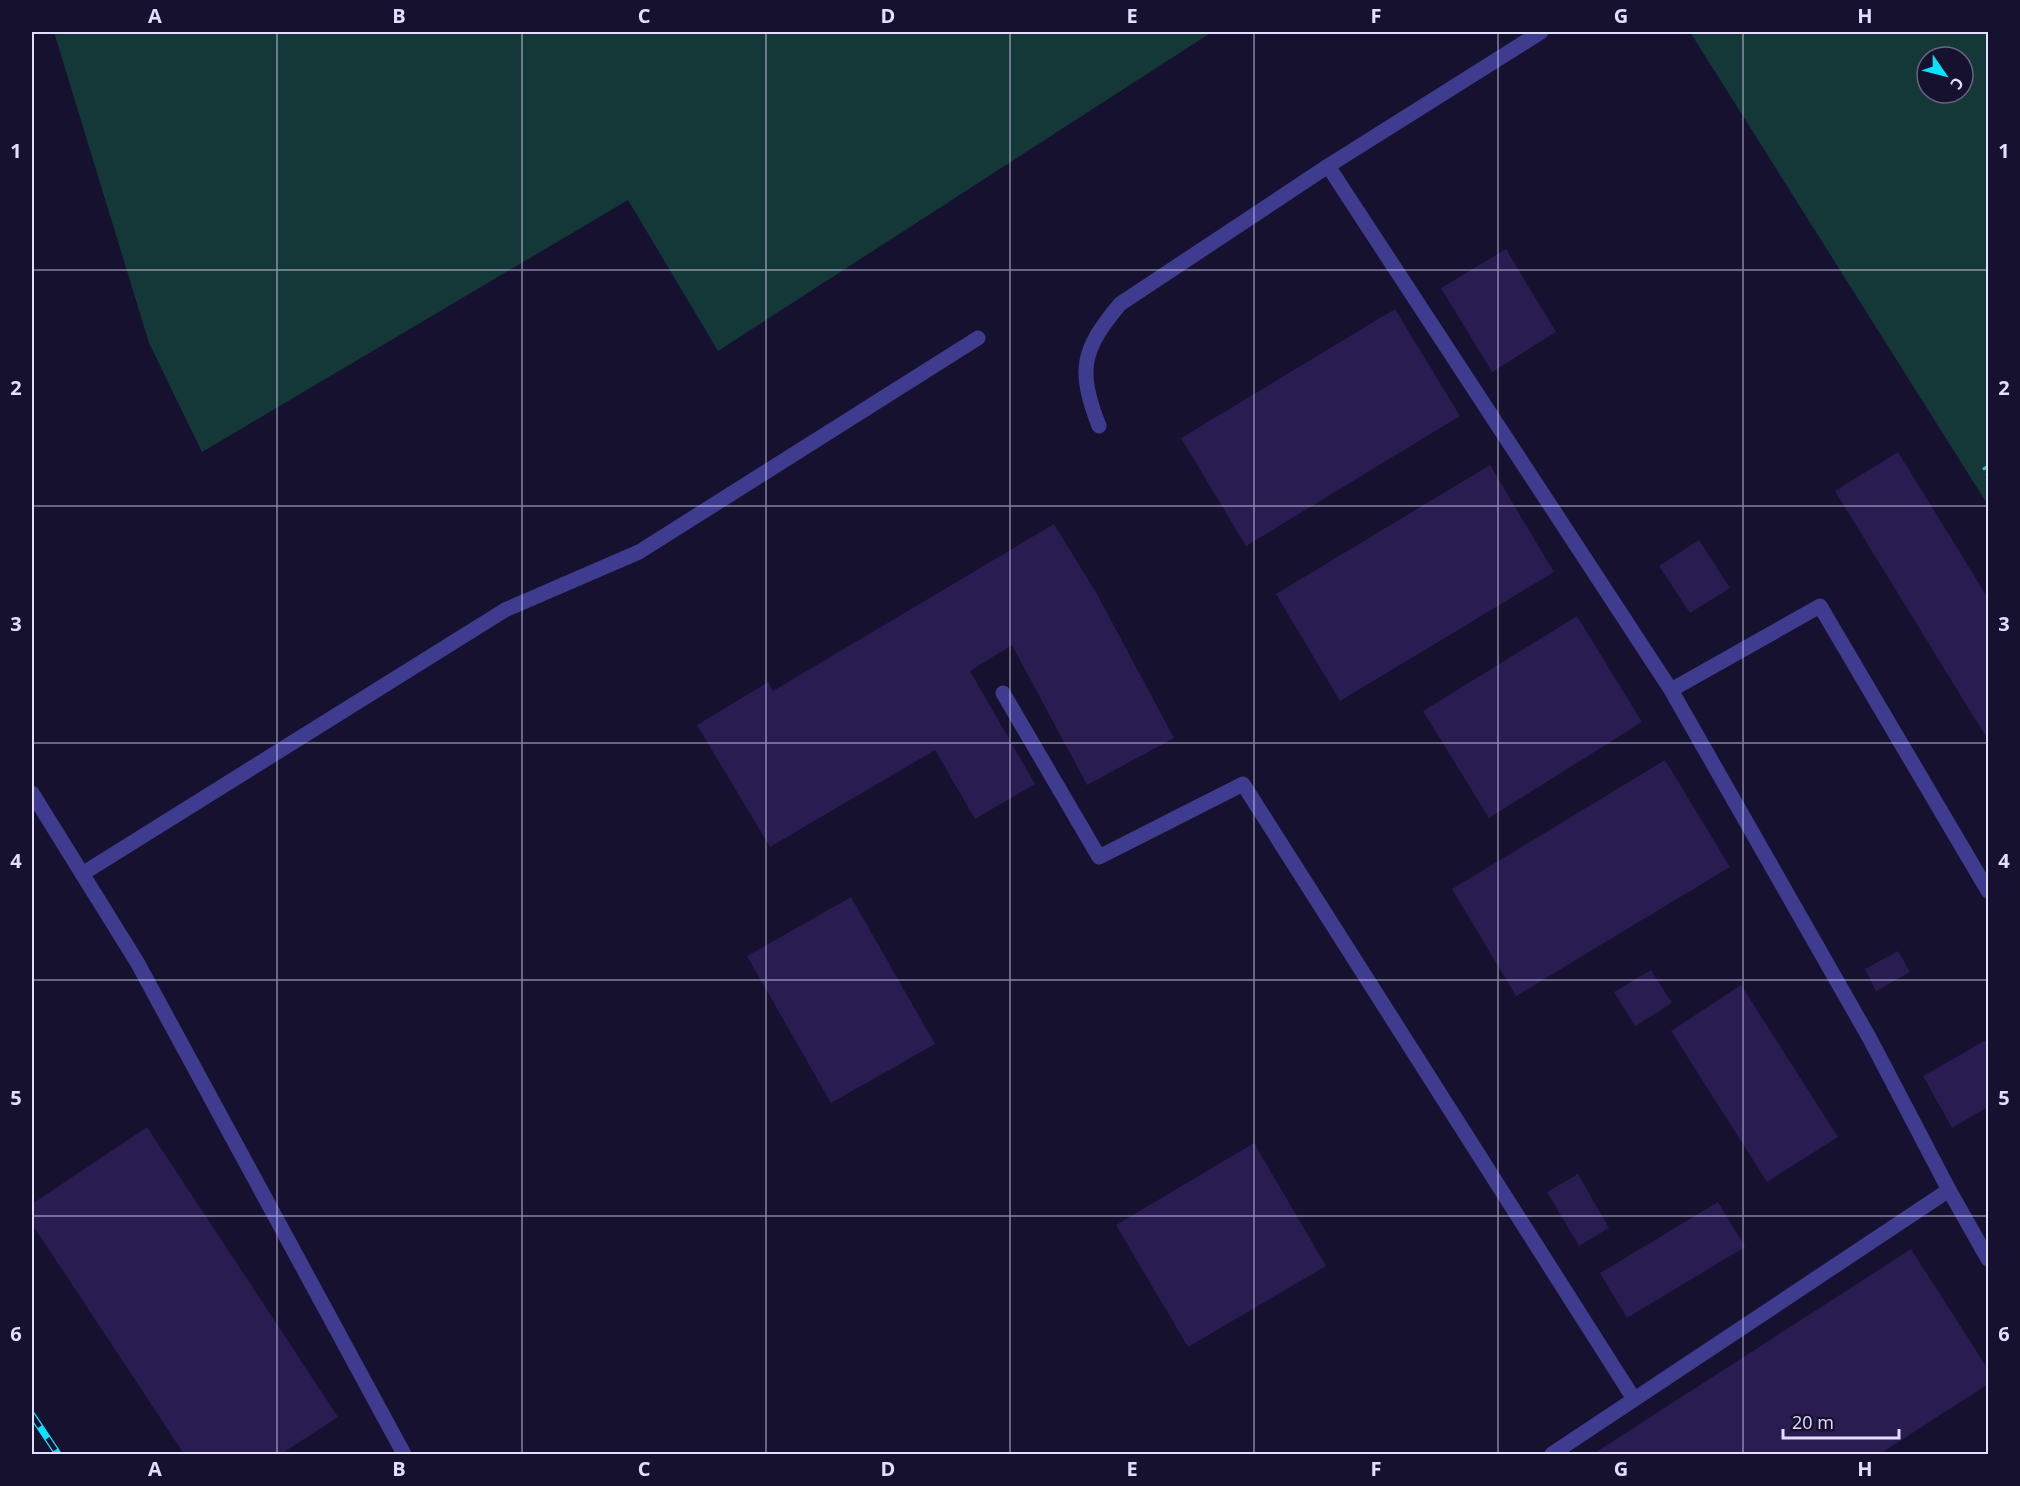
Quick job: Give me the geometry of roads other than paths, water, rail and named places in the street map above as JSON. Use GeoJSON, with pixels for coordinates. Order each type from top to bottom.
{"type":"FeatureCollection","features":[{"type":"Feature","properties":{"kind":"lane"},"geometry":{"type":"LineString","coordinates":[[1099,426],[1090,402],[1084,366],[1096,333],[1120,304],[1328,166],[1541,32]]}},
{"type":"Feature","properties":{"kind":"lane"},"geometry":{"type":"LineString","coordinates":[[1328,166],[1671,690],[1870,1039],[1949,1190],[1989,1259]]}},
{"type":"Feature","properties":{"kind":"lane"},"geometry":{"type":"LineString","coordinates":[[82,874],[505,610],[639,552],[978,338]]}},
{"type":"Feature","properties":{"kind":"lane"},"geometry":{"type":"LineString","coordinates":[[1671,690],[1820,606],[1989,891]]}},
{"type":"Feature","properties":{"kind":"lane"},"geometry":{"type":"LineString","coordinates":[[1003,693],[1098,857],[1243,784],[1634,1399]]}},
{"type":"Feature","properties":{"kind":"lane"},"geometry":{"type":"LineString","coordinates":[[32,794],[137,962],[404,1455]]}},
{"type":"Feature","properties":{"kind":"lane"},"geometry":{"type":"LineString","coordinates":[[1552,1455],[1949,1190]]}},
{"type":"Feature","properties":{"kind":"railway"},"geometry":{"type":"LineString","coordinates":[[32,1415],[58,1454]]}}]}
